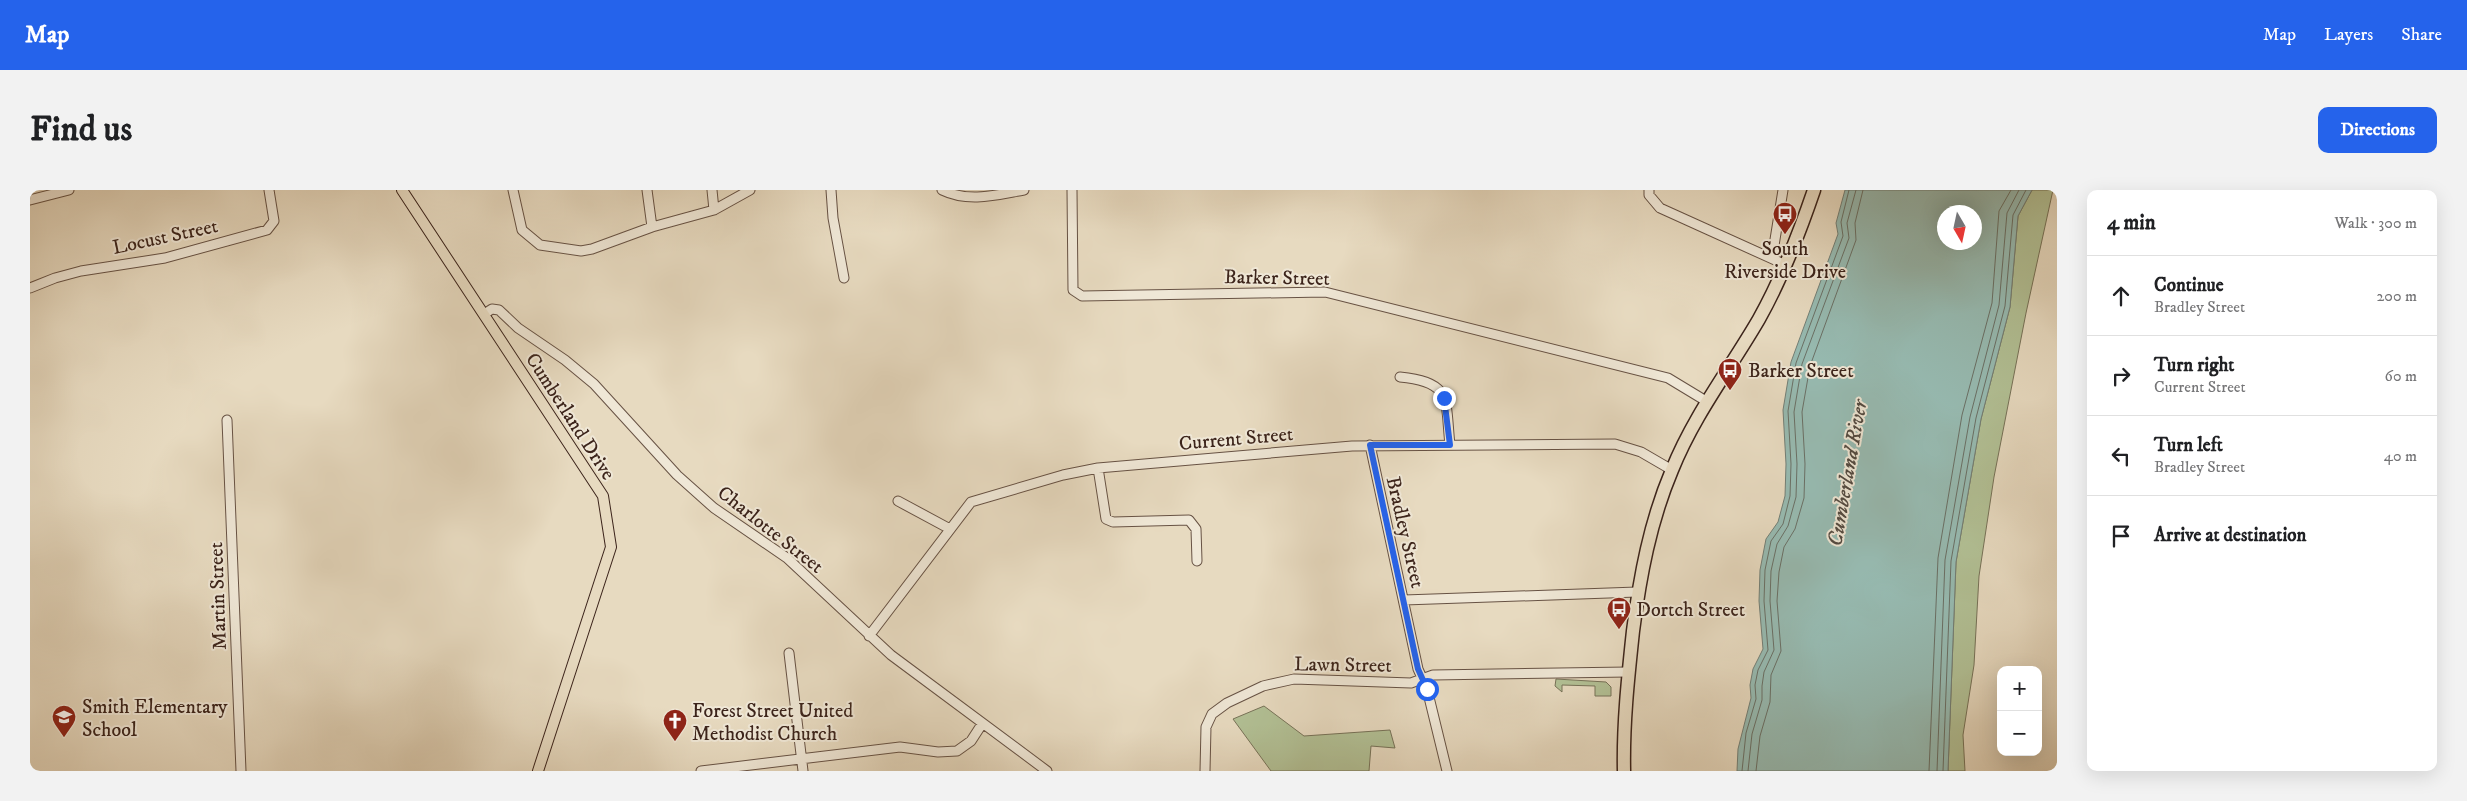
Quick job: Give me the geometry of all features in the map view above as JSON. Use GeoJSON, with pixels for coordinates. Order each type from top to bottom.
{"type":"FeatureCollection","features":[{"type":"Feature","properties":{"kind":"highway"},"geometry":{"type":"LineString","coordinates":[[1624,771],[1628,672],[1637,592],[1646,548],[1672,470],[1706,401],[1758,320],[1786,265],[1814,190]]}},
{"type":"Feature","properties":{"kind":"main road","name":"Cumberland Drive"},"geometry":{"type":"LineString","coordinates":[[402,190],[602,496],[611,547],[538,771]]}},
{"type":"Feature","properties":{"kind":"street"},"geometry":{"type":"LineString","coordinates":[[30,200],[69,190]]}},
{"type":"Feature","properties":{"kind":"street","name":"Locust Street"},"geometry":{"type":"LineString","coordinates":[[30,288],[55,278],[82,271],[165,258],[267,230],[274,221],[268,190]]}},
{"type":"Feature","properties":{"kind":"street"},"geometry":{"type":"LineString","coordinates":[[513,190],[522,230],[540,245],[581,251],[592,249],[652,227],[714,210],[750,190]]}},
{"type":"Feature","properties":{"kind":"street"},"geometry":{"type":"LineString","coordinates":[[646,190],[652,227]]}},
{"type":"Feature","properties":{"kind":"street"},"geometry":{"type":"LineString","coordinates":[[712,190],[714,210]]}},
{"type":"Feature","properties":{"kind":"street"},"geometry":{"type":"LineString","coordinates":[[831,190],[833,218],[844,278]]}},
{"type":"Feature","properties":{"kind":"street"},"geometry":{"type":"LineString","coordinates":[[942,190],[953,196],[983,198],[1024,190]]}},
{"type":"Feature","properties":{"kind":"street","name":"Barker Street"},"geometry":{"type":"LineString","coordinates":[[1072,190],[1073,290],[1082,296],[1325,292],[1668,378],[1706,401]]}},
{"type":"Feature","properties":{"kind":"street"},"geometry":{"type":"LineString","coordinates":[[1649,190],[1649,196],[1660,208],[1786,265]]}},
{"type":"Feature","properties":{"kind":"street"},"geometry":{"type":"LineString","coordinates":[[1772,258],[1784,190]]}},
{"type":"Feature","properties":{"kind":"street","name":"Charlotte Street"},"geometry":{"type":"LineString","coordinates":[[484,314],[492,309],[499,310],[518,328],[565,360],[594,384],[677,475],[714,508],[787,558],[869,636],[982,724],[1047,771]]}},
{"type":"Feature","properties":{"kind":"street"},"geometry":{"type":"LineString","coordinates":[[1400,377],[1425,380],[1439,388],[1445,402],[1450,445]]}},
{"type":"Feature","properties":{"kind":"street","name":"Martin Street"},"geometry":{"type":"LineString","coordinates":[[227,420],[241,771]]}},
{"type":"Feature","properties":{"kind":"street","name":"Current Street"},"geometry":{"type":"LineString","coordinates":[[869,636],[967,506],[976,500],[1063,475],[1098,468],[1370,445],[1614,444],[1641,452],[1672,470]]}},
{"type":"Feature","properties":{"kind":"street","name":"Bradley Street"},"geometry":{"type":"LineString","coordinates":[[1370,445],[1418,669],[1447,771]]}},
{"type":"Feature","properties":{"kind":"street"},"geometry":{"type":"LineString","coordinates":[[1098,468],[1106,518],[1113,522],[1189,520],[1196,529],[1196,561]]}},
{"type":"Feature","properties":{"kind":"street"},"geometry":{"type":"LineString","coordinates":[[898,501],[950,529]]}},
{"type":"Feature","properties":{"kind":"street"},"geometry":{"type":"LineString","coordinates":[[1404,600],[1637,592]]}},
{"type":"Feature","properties":{"kind":"street"},"geometry":{"type":"LineString","coordinates":[[789,653],[803,771]]}},
{"type":"Feature","properties":{"kind":"street","name":"Lawn Street"},"geometry":{"type":"LineString","coordinates":[[1205,771],[1206,727],[1212,714],[1227,703],[1263,686],[1294,680],[1411,683],[1433,675],[1628,672]]}},
{"type":"Feature","properties":{"kind":"street"},"geometry":{"type":"LineString","coordinates":[[701,771],[900,747],[938,752],[957,751],[964,748],[971,741],[982,724]]}},
{"type":"Feature","properties":{"kind":"green space"},"geometry":{"type":"Polygon","coordinates":[[[2032,190],[2053,190],[2026,313],[1994,477],[1979,576],[1974,665],[1963,735],[1965,771],[1948,771],[1956,562],[1981,419],[2010,307],[2018,216],[2032,190]]]}},
{"type":"Feature","properties":{"kind":"green space"},"geometry":{"type":"Polygon","coordinates":[[[1556,679],[1606,682],[1611,687],[1611,696],[1595,696],[1595,686],[1562,685],[1562,692],[1555,686],[1556,679]]]}},
{"type":"Feature","properties":{"kind":"green space"},"geometry":{"type":"Polygon","coordinates":[[[1264,706],[1304,736],[1390,730],[1395,748],[1371,746],[1369,771],[1271,771],[1233,719],[1264,706]]]}},
{"type":"Feature","properties":{"kind":"water","name":"Cumberland River"},"geometry":{"type":"Polygon","coordinates":[[[1845,190],[2032,190],[2018,216],[2010,307],[1981,419],[1956,562],[1948,771],[1737,771],[1738,749],[1751,698],[1750,685],[1753,669],[1763,649],[1759,601],[1760,570],[1766,539],[1778,522],[1785,496],[1786,464],[1783,410],[1791,362],[1838,234],[1836,223],[1845,190]]]}},
{"type":"Feature","properties":{"kind":"place","name":"South Riverside Drive"},"geometry":{"type":"Point","coordinates":[1785,235]}},
{"type":"Feature","properties":{"kind":"place","name":"Barker Street"},"geometry":{"type":"Point","coordinates":[1730,391]}},
{"type":"Feature","properties":{"kind":"place","name":"Dortch Street"},"geometry":{"type":"Point","coordinates":[1619,630]}},
{"type":"Feature","properties":{"kind":"place","name":"Smith Elementary School"},"geometry":{"type":"Point","coordinates":[64,738]}},
{"type":"Feature","properties":{"kind":"place","name":"Forest Street United Methodist Church"},"geometry":{"type":"Point","coordinates":[675,742]}},
{"type":"Feature","properties":{"kind":"route"},"geometry":{"type":"LineString","coordinates":[[1427,689],[1418,669],[1370,445],[1450,445],[1444,398]]}}]}
